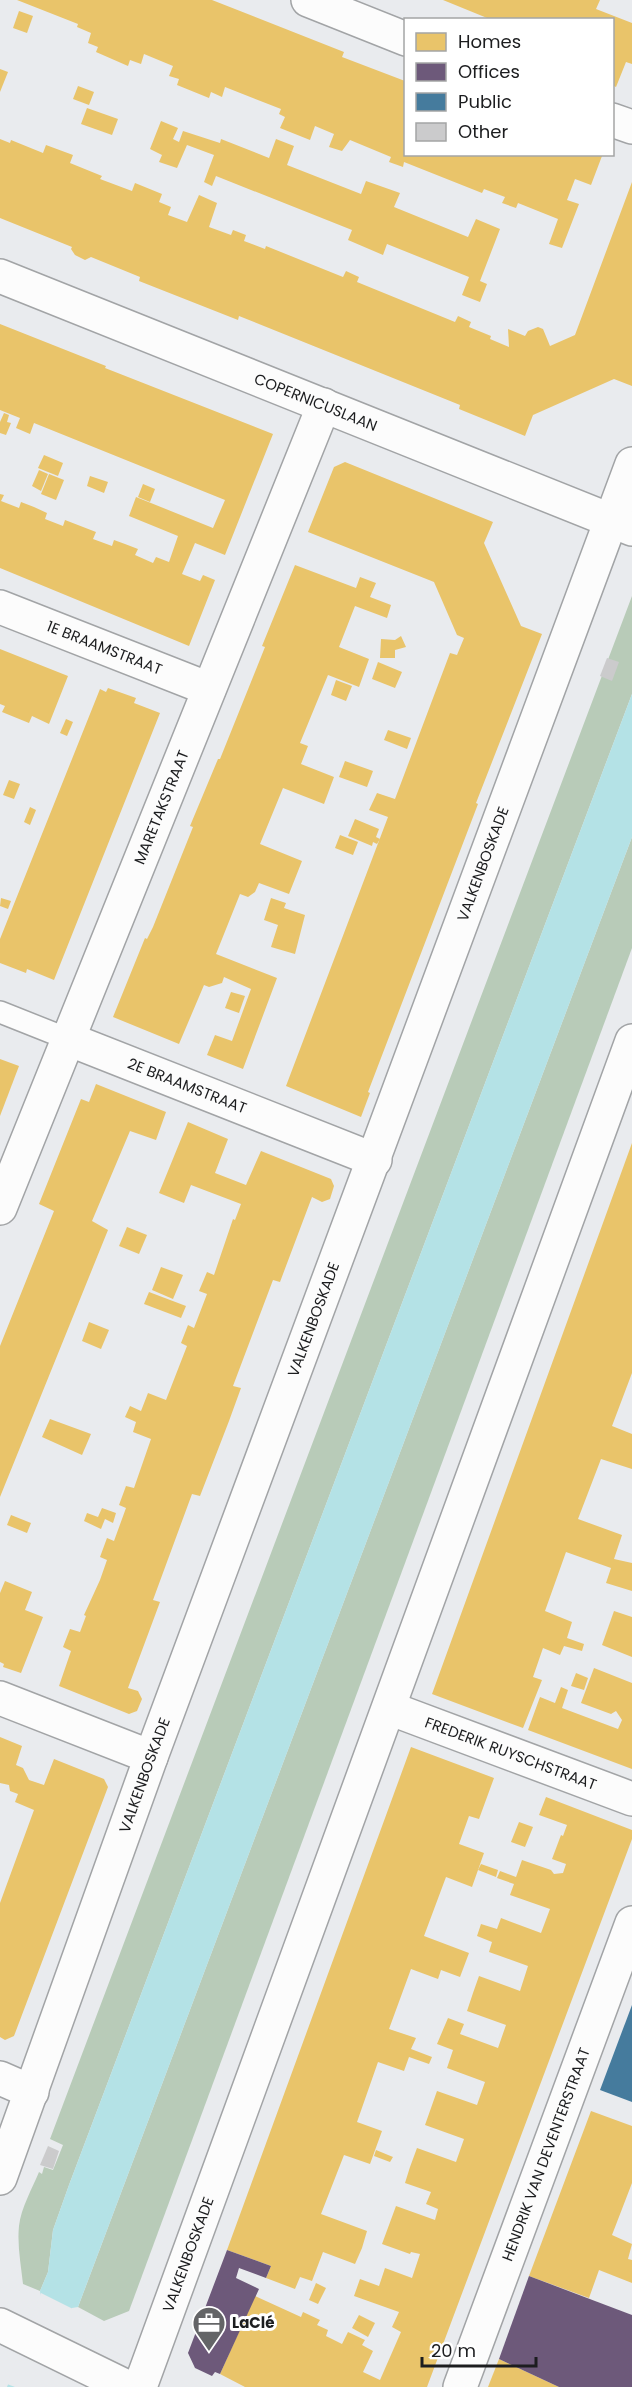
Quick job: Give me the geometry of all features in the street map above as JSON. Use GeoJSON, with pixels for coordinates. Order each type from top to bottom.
{"type":"FeatureCollection","features":[{"type":"Feature","properties":{"kind":"street"},"geometry":{"type":"LineString","coordinates":[[308,0],[404,39]]}},
{"type":"Feature","properties":{"kind":"street"},"geometry":{"type":"LineString","coordinates":[[614,121],[632,127]]}},
{"type":"Feature","properties":{"kind":"street","name":"COPERNICUSLAAN"},"geometry":{"type":"LineString","coordinates":[[0,276],[621,525]]}},
{"type":"Feature","properties":{"kind":"street","name":"MARETAKSTRAAT"},"geometry":{"type":"LineString","coordinates":[[0,1208],[324,405]]}},
{"type":"Feature","properties":{"kind":"street","name":"VALKENBOSKADE"},"geometry":{"type":"LineString","coordinates":[[0,2178],[151,1757],[375,1160],[621,525],[632,464]]}},
{"type":"Feature","properties":{"kind":"street","name":"1E BRAAMSTRAAT"},"geometry":{"type":"LineString","coordinates":[[0,607],[209,689]]}},
{"type":"Feature","properties":{"kind":"street","name":"2E BRAAMSTRAAT"},"geometry":{"type":"LineString","coordinates":[[68,1039],[375,1160]]}},
{"type":"Feature","properties":{"kind":"street","name":"VALKENBOSKADE"},"geometry":{"type":"LineString","coordinates":[[140,2387],[632,1041]]}},
{"type":"Feature","properties":{"kind":"street"},"geometry":{"type":"LineString","coordinates":[[0,1698],[151,1757]]}},
{"type":"Feature","properties":{"kind":"street","name":"FREDERIK RUYSCHSTRAAT"},"geometry":{"type":"LineString","coordinates":[[389,1708],[632,1799]]}},
{"type":"Feature","properties":{"kind":"street","name":"HENDRIK VAN DEVENTERSTRAAT"},"geometry":{"type":"LineString","coordinates":[[460,2387],[632,1923]]}},
{"type":"Feature","properties":{"kind":"street"},"geometry":{"type":"LineString","coordinates":[[0,2078],[32,2092]]}},
{"type":"Feature","properties":{"kind":"street"},"geometry":{"type":"LineString","coordinates":[[12,2331],[127,2387]]}},
{"type":"Feature","properties":{"kind":"lane","name":"2E BRAAMSTRAAT"},"geometry":{"type":"LineString","coordinates":[[0,1012],[68,1039]]}},
{"type":"Feature","properties":{"kind":"green space"},"geometry":{"type":"Polygon","coordinates":[[[632,596],[632,694],[69,2185],[53,2230],[48,2272],[40,2291],[23,2284],[19,2233],[24,2205],[39,2172],[42,2174],[44,2167],[53,2170],[63,2145],[50,2139],[632,596]]]}},
{"type":"Feature","properties":{"kind":"green space"},"geometry":{"type":"Polygon","coordinates":[[[632,837],[632,948],[129,2311],[104,2321],[78,2307],[632,837]]]}},
{"type":"Feature","properties":{"kind":"water"},"geometry":{"type":"Polygon","coordinates":[[[632,694],[632,837],[78,2307],[72,2308],[46,2387],[7,2387],[41,2297],[40,2291],[48,2272],[53,2230],[69,2185],[632,694]]]}},
{"type":"Feature","properties":{"kind":"pier"},"geometry":{"type":"Polygon","coordinates":[[[41,2293],[73,2309],[47,2387],[15,2387],[7,2384],[41,2293]]]}},
{"type":"Feature","properties":{"kind":"building: Homes"},"geometry":{"type":"Polygon","coordinates":[[[17,0],[212,0],[344,52],[342,57],[404,81],[404,156],[602,156],[591,185],[575,179],[567,200],[579,204],[562,248],[549,244],[558,219],[518,203],[516,208],[502,203],[505,197],[484,189],[482,193],[404,162],[403,167],[389,162],[391,157],[350,140],[342,151],[329,147],[334,134],[315,126],[310,140],[280,128],[285,117],[279,114],[281,109],[225,87],[222,97],[211,92],[209,98],[177,85],[179,79],[169,76],[173,66],[144,54],[141,64],[130,60],[128,66],[96,52],[98,47],[88,43],[91,33],[77,27],[78,24],[17,0]]]}},
{"type":"Feature","properties":{"kind":"building: Homes"},"geometry":{"type":"Polygon","coordinates":[[[443,0],[600,0],[596,9],[632,23],[632,64],[626,62],[616,87],[614,86],[614,18],[487,18],[443,0]]]}},
{"type":"Feature","properties":{"kind":"building: Homes"},"geometry":{"type":"Polygon","coordinates":[[[19,11],[33,16],[27,33],[13,28],[19,11]]]}},
{"type":"Feature","properties":{"kind":"building: Homes"},"geometry":{"type":"Polygon","coordinates":[[[0,69],[8,72],[0,92],[0,69]]]}},
{"type":"Feature","properties":{"kind":"building: Homes"},"geometry":{"type":"Polygon","coordinates":[[[78,86],[94,92],[89,105],[73,99],[78,86]]]}},
{"type":"Feature","properties":{"kind":"building: Homes"},"geometry":{"type":"Polygon","coordinates":[[[87,108],[118,119],[112,135],[81,124],[87,108]]]}},
{"type":"Feature","properties":{"kind":"building: Homes"},"geometry":{"type":"Polygon","coordinates":[[[161,121],[178,128],[173,139],[179,142],[183,131],[220,143],[221,139],[269,158],[276,139],[294,146],[287,165],[361,194],[366,181],[400,193],[394,207],[468,237],[476,219],[500,229],[480,281],[487,284],[480,302],[462,295],[469,277],[387,244],[383,255],[348,240],[352,230],[216,176],[212,186],[204,182],[214,155],[187,145],[177,168],[159,162],[162,155],[150,149],[161,121]]]}},
{"type":"Feature","properties":{"kind":"building: Homes"},"geometry":{"type":"Polygon","coordinates":[[[0,139],[10,143],[11,140],[43,153],[46,145],[73,155],[70,163],[102,176],[100,179],[132,191],[135,183],[162,194],[159,202],[171,207],[168,215],[187,222],[199,195],[217,203],[209,227],[231,235],[233,230],[246,235],[244,241],[265,249],[266,246],[343,277],[346,271],[359,277],[357,282],[455,322],[458,316],[471,322],[469,327],[509,347],[508,329],[525,336],[528,331],[538,327],[543,329],[550,346],[575,335],[632,182],[632,386],[614,379],[533,415],[525,436],[459,409],[460,405],[239,316],[238,320],[139,281],[140,277],[91,257],[85,260],[75,255],[72,247],[0,218],[0,139]]]}},
{"type":"Feature","properties":{"kind":"building: Homes"},"geometry":{"type":"Polygon","coordinates":[[[0,324],[273,434],[225,555],[195,543],[182,574],[200,581],[203,575],[215,580],[189,646],[0,568],[0,494],[4,495],[1,501],[19,508],[21,502],[47,513],[45,519],[63,526],[65,520],[96,532],[93,539],[112,546],[114,540],[138,549],[135,555],[153,563],[156,557],[169,562],[178,536],[129,516],[136,497],[213,528],[225,500],[34,423],[30,434],[16,428],[20,418],[0,410],[0,324]]]}},
{"type":"Feature","properties":{"kind":"building: Homes"},"geometry":{"type":"Polygon","coordinates":[[[4,413],[9,415],[7,422],[11,423],[6,435],[0,433],[0,422],[4,413]]]}},
{"type":"Feature","properties":{"kind":"building: Homes"},"geometry":{"type":"Polygon","coordinates":[[[44,455],[63,463],[58,476],[38,468],[44,455]]]}},
{"type":"Feature","properties":{"kind":"building: Homes"},"geometry":{"type":"Polygon","coordinates":[[[345,462],[493,522],[484,543],[521,626],[542,634],[476,803],[478,804],[368,1092],[370,1093],[361,1117],[286,1086],[388,817],[369,810],[377,793],[395,799],[450,653],[457,655],[464,638],[457,635],[434,582],[308,532],[334,467],[345,462]]]}},
{"type":"Feature","properties":{"kind":"building: Homes"},"geometry":{"type":"Polygon","coordinates":[[[39,470],[48,474],[41,491],[32,486],[39,470]]]}},
{"type":"Feature","properties":{"kind":"building: Homes"},"geometry":{"type":"Polygon","coordinates":[[[49,474],[64,480],[56,500],[41,494],[49,474]]]}},
{"type":"Feature","properties":{"kind":"building: Homes"},"geometry":{"type":"Polygon","coordinates":[[[90,476],[108,482],[104,493],[87,486],[90,476]]]}},
{"type":"Feature","properties":{"kind":"building: Homes"},"geometry":{"type":"Polygon","coordinates":[[[143,484],[155,489],[150,502],[138,497],[143,484]]]}},
{"type":"Feature","properties":{"kind":"building: Homes"},"geometry":{"type":"Polygon","coordinates":[[[295,565],[356,588],[360,577],[376,583],[370,597],[391,605],[387,618],[355,606],[339,647],[369,659],[359,687],[328,675],[300,743],[308,746],[301,764],[334,777],[324,804],[283,788],[260,844],[302,861],[289,894],[259,883],[255,892],[248,897],[240,894],[216,954],[277,978],[243,1069],[207,1055],[215,1035],[232,1041],[251,989],[224,977],[222,983],[209,987],[204,985],[179,1044],[113,1017],[145,938],[147,939],[153,927],[193,827],[190,826],[218,759],[220,759],[295,565]]]}},
{"type":"Feature","properties":{"kind":"building: Homes"},"geometry":{"type":"Polygon","coordinates":[[[401,636],[406,647],[395,650],[395,658],[380,658],[381,639],[395,640],[401,636]]]}},
{"type":"Feature","properties":{"kind":"building: Homes"},"geometry":{"type":"Polygon","coordinates":[[[0,649],[68,676],[49,724],[32,716],[29,723],[2,712],[5,706],[0,704],[0,649]]]}},
{"type":"Feature","properties":{"kind":"building: Homes"},"geometry":{"type":"Polygon","coordinates":[[[378,662],[402,672],[395,688],[372,679],[378,662]]]}},
{"type":"Feature","properties":{"kind":"building: Homes"},"geometry":{"type":"Polygon","coordinates":[[[336,680],[352,686],[346,701],[331,695],[336,680]]]}},
{"type":"Feature","properties":{"kind":"building: Homes"},"geometry":{"type":"Polygon","coordinates":[[[108,688],[136,698],[134,703],[160,713],[54,980],[27,969],[26,973],[0,963],[0,939],[100,689],[106,692],[108,688]]]}},
{"type":"Feature","properties":{"kind":"building: Homes"},"geometry":{"type":"Polygon","coordinates":[[[66,719],[73,722],[67,736],[60,733],[66,719]]]}},
{"type":"Feature","properties":{"kind":"building: Homes"},"geometry":{"type":"Polygon","coordinates":[[[388,730],[411,738],[407,749],[384,740],[388,730]]]}},
{"type":"Feature","properties":{"kind":"building: Homes"},"geometry":{"type":"Polygon","coordinates":[[[345,761],[373,771],[367,787],[339,777],[345,761]]]}},
{"type":"Feature","properties":{"kind":"building: Homes"},"geometry":{"type":"Polygon","coordinates":[[[9,780],[20,784],[14,799],[3,795],[9,780]]]}},
{"type":"Feature","properties":{"kind":"building: Homes"},"geometry":{"type":"Polygon","coordinates":[[[30,807],[36,810],[30,825],[24,822],[30,807]]]}},
{"type":"Feature","properties":{"kind":"building: Homes"},"geometry":{"type":"Polygon","coordinates":[[[355,819],[379,829],[376,837],[380,839],[377,844],[373,842],[372,846],[348,836],[355,819]]]}},
{"type":"Feature","properties":{"kind":"building: Homes"},"geometry":{"type":"Polygon","coordinates":[[[340,835],[358,842],[353,855],[335,848],[340,835]]]}},
{"type":"Feature","properties":{"kind":"building: Homes"},"geometry":{"type":"Polygon","coordinates":[[[1,898],[11,901],[8,909],[0,906],[1,898]]]}},
{"type":"Feature","properties":{"kind":"building: Homes"},"geometry":{"type":"Polygon","coordinates":[[[271,898],[286,903],[284,908],[305,915],[295,954],[271,947],[278,925],[264,920],[271,898]]]}},
{"type":"Feature","properties":{"kind":"building: Homes"},"geometry":{"type":"Polygon","coordinates":[[[231,992],[245,996],[239,1013],[225,1008],[231,992]]]}},
{"type":"Feature","properties":{"kind":"building: Homes"},"geometry":{"type":"Polygon","coordinates":[[[0,1059],[19,1066],[0,1116],[0,1059]]]}},
{"type":"Feature","properties":{"kind":"building: Homes"},"geometry":{"type":"Polygon","coordinates":[[[96,1084],[166,1112],[156,1140],[130,1131],[92,1221],[108,1230],[0,1497],[0,1346],[54,1211],[39,1204],[81,1099],[89,1102],[96,1084]]]}},
{"type":"Feature","properties":{"kind":"building: Homes"},"geometry":{"type":"Polygon","coordinates":[[[188,1122],[228,1139],[215,1173],[246,1185],[261,1151],[331,1179],[334,1186],[330,1199],[322,1202],[312,1197],[280,1282],[273,1280],[233,1386],[241,1388],[229,1421],[200,1496],[192,1494],[153,1600],[160,1602],[128,1688],[138,1691],[142,1699],[137,1711],[129,1714],[59,1686],[71,1651],[63,1647],[70,1629],[80,1632],[86,1616],[84,1615],[107,1560],[100,1557],[107,1538],[114,1541],[126,1508],[119,1505],[126,1486],[134,1488],[151,1439],[133,1432],[136,1422],[125,1417],[130,1406],[141,1411],[148,1393],[166,1400],[187,1346],[181,1343],[188,1325],[194,1328],[207,1294],[199,1291],[207,1272],[214,1275],[233,1219],[235,1220],[241,1204],[191,1185],[184,1203],[159,1193],[188,1122]]]}},
{"type":"Feature","properties":{"kind":"building: Homes"},"geometry":{"type":"Polygon","coordinates":[[[632,1143],[632,1373],[612,1426],[632,1434],[632,1469],[601,1459],[578,1519],[622,1535],[614,1559],[632,1563],[632,1591],[606,1583],[611,1568],[566,1552],[545,1611],[572,1622],[567,1638],[584,1644],[582,1651],[564,1646],[560,1655],[543,1648],[533,1677],[542,1680],[523,1728],[432,1694],[632,1143]]]}},
{"type":"Feature","properties":{"kind":"building: Homes"},"geometry":{"type":"Polygon","coordinates":[[[127,1227],[147,1235],[139,1254],[119,1246],[127,1227]]]}},
{"type":"Feature","properties":{"kind":"building: Homes"},"geometry":{"type":"Polygon","coordinates":[[[161,1267],[183,1275],[173,1299],[152,1290],[161,1267]]]}},
{"type":"Feature","properties":{"kind":"building: Homes"},"geometry":{"type":"Polygon","coordinates":[[[149,1292],[186,1306],[181,1318],[144,1304],[149,1292]]]}},
{"type":"Feature","properties":{"kind":"building: Homes"},"geometry":{"type":"Polygon","coordinates":[[[89,1322],[109,1330],[101,1349],[82,1341],[89,1322]]]}},
{"type":"Feature","properties":{"kind":"building: Homes"},"geometry":{"type":"Polygon","coordinates":[[[50,1419],[91,1434],[82,1455],[42,1437],[50,1419]]]}},
{"type":"Feature","properties":{"kind":"building: Homes"},"geometry":{"type":"Polygon","coordinates":[[[102,1508],[116,1513],[113,1523],[105,1519],[101,1529],[84,1521],[87,1513],[98,1517],[102,1508]]]}},
{"type":"Feature","properties":{"kind":"building: Homes"},"geometry":{"type":"Polygon","coordinates":[[[11,1515],[31,1523],[27,1533],[7,1525],[11,1515]]]}},
{"type":"Feature","properties":{"kind":"building: Homes"},"geometry":{"type":"Polygon","coordinates":[[[5,1581],[32,1592],[25,1610],[43,1617],[21,1673],[3,1667],[4,1664],[0,1662],[0,1593],[5,1581]]]}},
{"type":"Feature","properties":{"kind":"building: Homes"},"geometry":{"type":"Polygon","coordinates":[[[614,1611],[632,1617],[632,1657],[602,1645],[614,1611]]]}},
{"type":"Feature","properties":{"kind":"building: Homes"},"geometry":{"type":"Polygon","coordinates":[[[594,1668],[632,1683],[632,1769],[528,1730],[540,1697],[555,1703],[561,1687],[568,1690],[562,1708],[618,1729],[622,1720],[616,1711],[611,1714],[581,1703],[594,1668]]]}},
{"type":"Feature","properties":{"kind":"building: Homes"},"geometry":{"type":"Polygon","coordinates":[[[576,1673],[588,1678],[584,1690],[571,1686],[576,1673]]]}},
{"type":"Feature","properties":{"kind":"building: Homes"},"geometry":{"type":"Polygon","coordinates":[[[0,1737],[22,1746],[16,1765],[23,1768],[29,1780],[44,1785],[54,1759],[104,1779],[108,1787],[14,2036],[5,2040],[0,2037],[0,1903],[34,1810],[15,1802],[18,1794],[10,1791],[9,1785],[0,1783],[0,1737]]]}},
{"type":"Feature","properties":{"kind":"building: Homes"},"geometry":{"type":"Polygon","coordinates":[[[411,1747],[494,1778],[479,1819],[469,1816],[459,1844],[484,1853],[472,1887],[446,1877],[424,1936],[469,1953],[460,1977],[441,1970],[438,1979],[411,1969],[389,2029],[416,2038],[411,2049],[432,2057],[429,2064],[409,2057],[404,2071],[378,2062],[357,2122],[382,2131],[370,2164],[344,2155],[321,2214],[367,2231],[362,2248],[355,2264],[323,2252],[312,2281],[300,2277],[295,2289],[266,2278],[271,2266],[227,2250],[411,1747]]]}},
{"type":"Feature","properties":{"kind":"building: Homes"},"geometry":{"type":"Polygon","coordinates":[[[546,1797],[632,1830],[632,1839],[427,2387],[245,2387],[220,2374],[255,2296],[301,2317],[303,2312],[320,2320],[317,2325],[328,2330],[326,2336],[342,2344],[348,2332],[365,2340],[362,2345],[373,2351],[363,2372],[380,2380],[401,2332],[392,2327],[399,2312],[354,2296],[360,2279],[379,2286],[385,2268],[412,2278],[420,2254],[411,2252],[410,2254],[382,2244],[396,2206],[435,2220],[438,2209],[426,2204],[431,2192],[405,2183],[417,2148],[456,2162],[464,2139],[425,2125],[437,2091],[477,2105],[485,2082],[447,2068],[453,2050],[437,2044],[448,2018],[464,2024],[460,2034],[498,2048],[506,2025],[467,2011],[479,1976],[520,1991],[528,1966],[489,1952],[492,1942],[477,1936],[481,1924],[497,1929],[501,1918],[541,1933],[550,1909],[510,1895],[514,1884],[497,1878],[500,1871],[516,1877],[522,1860],[551,1870],[554,1874],[563,1873],[566,1864],[552,1859],[567,1825],[539,1815],[546,1797]]]}},
{"type":"Feature","properties":{"kind":"building: Homes"},"geometry":{"type":"Polygon","coordinates":[[[519,1822],[533,1827],[525,1847],[511,1842],[519,1822]]]}},
{"type":"Feature","properties":{"kind":"building: Homes"},"geometry":{"type":"Polygon","coordinates":[[[481,1864],[498,1870],[496,1877],[478,1870],[481,1864]]]}},
{"type":"Feature","properties":{"kind":"building: Homes"},"geometry":{"type":"Polygon","coordinates":[[[591,2111],[632,2126],[632,2183],[612,2235],[632,2244],[628,2259],[632,2260],[632,2283],[599,2270],[589,2298],[529,2276],[591,2111]]]}},
{"type":"Feature","properties":{"kind":"building: Homes"},"geometry":{"type":"Polygon","coordinates":[[[376,2150],[393,2157],[390,2162],[374,2156],[376,2150]]]}},
{"type":"Feature","properties":{"kind":"building: Homes"},"geometry":{"type":"Polygon","coordinates":[[[316,2283],[326,2288],[318,2304],[309,2300],[316,2283]]]}},
{"type":"Feature","properties":{"kind":"building: Homes"},"geometry":{"type":"Polygon","coordinates":[[[359,2315],[375,2323],[368,2337],[352,2328],[359,2315]]]}},
{"type":"Feature","properties":{"kind":"building: Homes"},"geometry":{"type":"Polygon","coordinates":[[[499,2359],[559,2387],[488,2387],[499,2359]]]}},
{"type":"Feature","properties":{"kind":"building: Offices"},"geometry":{"type":"Polygon","coordinates":[[[227,2250],[271,2266],[266,2278],[239,2268],[236,2278],[259,2289],[220,2374],[215,2372],[212,2376],[195,2368],[188,2353],[227,2250]]]}},
{"type":"Feature","properties":{"kind":"building: Offices"},"geometry":{"type":"Polygon","coordinates":[[[529,2276],[632,2315],[632,2387],[559,2387],[499,2359],[529,2276]]]}},
{"type":"Feature","properties":{"kind":"building: Public"},"geometry":{"type":"Polygon","coordinates":[[[632,2005],[632,2102],[600,2090],[632,2005]]]}},
{"type":"Feature","properties":{"kind":"building: Other"},"geometry":{"type":"Polygon","coordinates":[[[607,658],[619,662],[612,681],[600,676],[607,658]]]}},
{"type":"Feature","properties":{"kind":"building: Other"},"geometry":{"type":"Polygon","coordinates":[[[48,2146],[59,2151],[53,2169],[40,2165],[48,2146]]]}},
{"type":"Feature","properties":{"kind":"place","name":"LaClé"},"geometry":{"type":"Point","coordinates":[209,2352]}}]}
